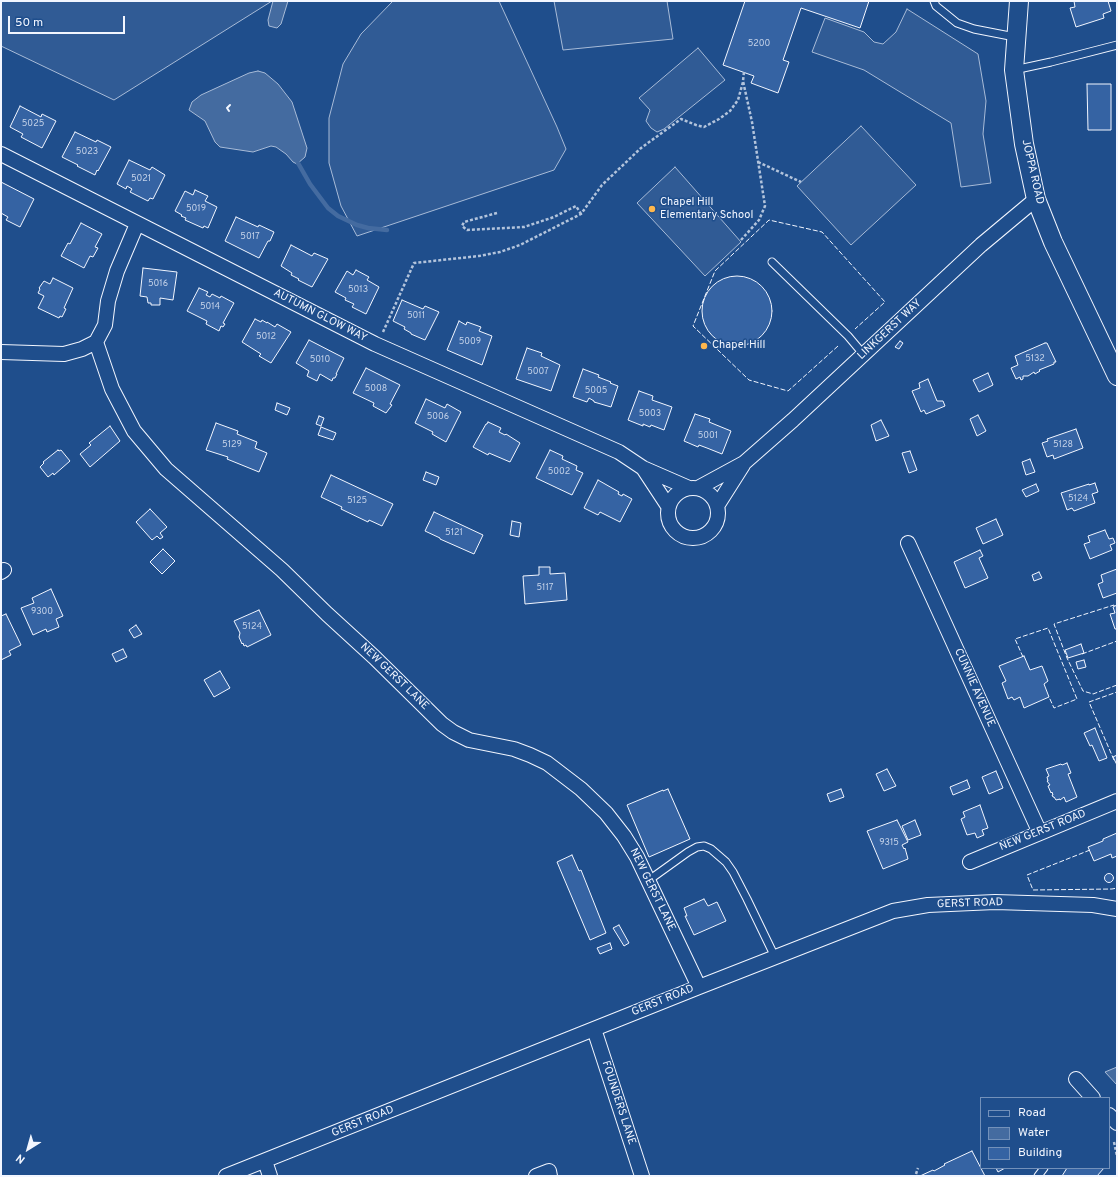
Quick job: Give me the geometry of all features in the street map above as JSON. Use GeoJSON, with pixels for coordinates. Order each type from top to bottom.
{"type":"FeatureCollection","features":[{"type":"Feature","properties":{"kind":"street","name":"JOPPA ROAD"},"geometry":{"type":"LineString","coordinates":[[1018,1],[1014,70],[1024,144],[1036,199],[1053,242],[1117,376]]}},
{"type":"Feature","properties":{"kind":"street","name":"AUTUMN GLOW WAY"},"geometry":{"type":"LineString","coordinates":[[1,154],[381,347],[618,452],[643,468],[693,488]]}},
{"type":"Feature","properties":{"kind":"street","name":"LINKGERST WAY"},"geometry":{"type":"LineString","coordinates":[[693,488],[744,463],[794,420],[981,245],[1036,199]]}},
{"type":"Feature","properties":{"kind":"street"},"geometry":{"type":"LineString","coordinates":[[1,352],[64,354],[82,349],[96,342],[105,325],[108,301],[117,271],[137,224]]}},
{"type":"Feature","properties":{"kind":"street","name":"NEW GERST LANE"},"geometry":{"type":"LineString","coordinates":[[96,342],[112,390],[134,431],[166,470],[282,570],[442,724],[453,732],[469,740],[507,747],[548,763],[581,789],[606,813],[624,836],[637,857],[699,987]]}},
{"type":"Feature","properties":{"kind":"street","name":"LINKGERST WAY"},"geometry":{"type":"LineString","coordinates":[[717,506],[744,463]]}},
{"type":"Feature","properties":{"kind":"street","name":"AUTUMN GLOW WAY"},"geometry":{"type":"LineString","coordinates":[[643,468],[668,506]]}},
{"type":"Feature","properties":{"kind":"street"},"geometry":{"type":"LineString","coordinates":[[693,488],[704,491],[710,495],[717,506],[718,514],[717,522],[708,534],[693,538],[678,534],[672,528],[667,514],[668,506],[676,494],[682,490],[693,488]]}},
{"type":"Feature","properties":{"kind":"street","name":"CUNNIE AVENUE"},"geometry":{"type":"LineString","coordinates":[[908,543],[1040,833]]}},
{"type":"Feature","properties":{"kind":"street","name":"NEW GERST ROAD"},"geometry":{"type":"LineString","coordinates":[[970,862],[1117,801]]}},
{"type":"Feature","properties":{"kind":"street","name":"GERST ROAD"},"geometry":{"type":"LineString","coordinates":[[226,1176],[240,1173],[265,1161],[594,1029],[894,911],[928,905],[995,902],[1093,905],[1117,909]]}},
{"type":"Feature","properties":{"kind":"street","name":"FOUNDERS LANE"},"geometry":{"type":"LineString","coordinates":[[594,1029],[642,1176]]}},
{"type":"Feature","properties":{"kind":"street"},"geometry":{"type":"LineString","coordinates":[[1076,1079],[1092,1097]]}},
{"type":"Feature","properties":{"kind":"street"},"geometry":{"type":"LineString","coordinates":[[265,1161],[270,1176]]}},
{"type":"Feature","properties":{"kind":"street"},"geometry":{"type":"LineString","coordinates":[[536,1176],[549,1171],[550,1176]]}},
{"type":"Feature","properties":{"kind":"lane"},"geometry":{"type":"LineString","coordinates":[[934,1],[936,6],[957,23],[974,29],[1015,37]]}},
{"type":"Feature","properties":{"kind":"lane"},"geometry":{"type":"LineString","coordinates":[[1014,70],[1117,45]]}},
{"type":"Feature","properties":{"kind":"lane"},"geometry":{"type":"LineString","coordinates":[[772,262],[848,336],[864,355]]}},
{"type":"Feature","properties":{"kind":"lane"},"geometry":{"type":"LineString","coordinates":[[649,880],[697,847],[704,846],[711,849],[726,862],[748,899],[775,957]]}},
{"type":"Feature","properties":{"kind":"path"},"geometry":{"type":"LineString","coordinates":[[383,332],[414,263],[479,256],[500,252],[520,245],[581,214],[592,197],[607,180],[641,148],[681,119],[696,125],[704,126],[719,119],[730,111],[738,100],[744,72]]}},
{"type":"Feature","properties":{"kind":"path"},"geometry":{"type":"LineString","coordinates":[[741,240],[759,220],[765,206],[752,122],[743,82]]}},
{"type":"Feature","properties":{"kind":"path"},"geometry":{"type":"LineString","coordinates":[[758,162],[801,182]]}},
{"type":"Feature","properties":{"kind":"path"},"geometry":{"type":"LineString","coordinates":[[497,213],[464,222],[462,226],[467,230],[524,226],[554,217],[576,206],[581,214]]}},
{"type":"Feature","properties":{"kind":"path"},"geometry":{"type":"LineString","coordinates":[[1114,1142],[1117,1156]]}},
{"type":"Feature","properties":{"kind":"path"},"geometry":{"type":"LineString","coordinates":[[916,1174],[918,1168]]}},
{"type":"Feature","properties":{"kind":"shaded area"},"geometry":{"type":"Polygon","coordinates":[[[1,1],[272,1],[114,100],[1,46],[1,1]]]}},
{"type":"Feature","properties":{"kind":"shaded area"},"geometry":{"type":"Polygon","coordinates":[[[393,1],[499,1],[566,149],[554,170],[357,236],[341,206],[329,163],[329,118],[343,64],[361,34],[393,1]]]}},
{"type":"Feature","properties":{"kind":"shaded area"},"geometry":{"type":"Polygon","coordinates":[[[554,1],[667,1],[673,39],[563,50],[554,1]]]}},
{"type":"Feature","properties":{"kind":"shaded area"},"geometry":{"type":"Polygon","coordinates":[[[907,9],[978,54],[986,101],[983,134],[991,183],[961,187],[951,123],[864,70],[812,52],[825,18],[864,32],[874,42],[883,44],[896,32],[907,9]]]}},
{"type":"Feature","properties":{"kind":"shaded area"},"geometry":{"type":"Polygon","coordinates":[[[698,48],[725,80],[664,129],[657,132],[651,128],[646,121],[650,110],[639,98],[698,48]]]}},
{"type":"Feature","properties":{"kind":"shaded area"},"geometry":{"type":"Polygon","coordinates":[[[861,126],[916,185],[851,245],[797,186],[861,126]]]}},
{"type":"Feature","properties":{"kind":"shaded area"},"geometry":{"type":"Polygon","coordinates":[[[675,167],[741,242],[705,276],[637,203],[675,167]]]}},
{"type":"Feature","properties":{"kind":"water"},"geometry":{"type":"Polygon","coordinates":[[[273,1],[288,1],[281,24],[277,28],[269,26],[268,20],[273,1]]]}},
{"type":"Feature","properties":{"kind":"water"},"geometry":{"type":"Polygon","coordinates":[[[258,71],[265,73],[278,84],[292,102],[307,148],[305,157],[297,164],[276,147],[271,146],[253,152],[220,147],[215,142],[205,121],[189,110],[192,102],[201,95],[249,73],[258,71]]]}},
{"type":"Feature","properties":{"kind":"water"},"geometry":{"type":"Polygon","coordinates":[[[1117,1067],[1117,1085],[1105,1072],[1117,1067]]]}},
{"type":"Feature","properties":{"kind":"building"},"geometry":{"type":"Polygon","coordinates":[[[745,1],[869,1],[860,28],[801,8],[783,60],[789,62],[778,93],[751,83],[754,76],[723,65],[745,1]]]}},
{"type":"Feature","properties":{"kind":"building"},"geometry":{"type":"Polygon","coordinates":[[[1074,1],[1108,1],[1111,11],[1103,14],[1104,18],[1076,27],[1070,8],[1075,7],[1074,1]]]}},
{"type":"Feature","properties":{"kind":"building"},"geometry":{"type":"Polygon","coordinates":[[[1087,84],[1111,84],[1111,130],[1088,130],[1087,84]]]}},
{"type":"Feature","properties":{"kind":"building"},"geometry":{"type":"Polygon","coordinates":[[[20,106],[41,117],[42,114],[56,121],[42,148],[21,137],[23,134],[10,127],[20,106]]]}},
{"type":"Feature","properties":{"kind":"building"},"geometry":{"type":"Polygon","coordinates":[[[75,132],[111,147],[95,175],[62,157],[75,132]]]}},
{"type":"Feature","properties":{"kind":"building"},"geometry":{"type":"Polygon","coordinates":[[[129,160],[150,170],[152,167],[165,175],[153,199],[150,198],[148,201],[130,192],[132,189],[127,186],[126,189],[117,184],[129,160]]]}},
{"type":"Feature","properties":{"kind":"building"},"geometry":{"type":"Polygon","coordinates":[[[1,182],[34,199],[20,227],[6,220],[8,217],[1,213],[1,182]]]}},
{"type":"Feature","properties":{"kind":"building"},"geometry":{"type":"Polygon","coordinates":[[[195,190],[208,196],[205,201],[217,207],[208,228],[204,226],[203,228],[185,220],[186,218],[175,211],[185,191],[193,195],[195,190]]]}},
{"type":"Feature","properties":{"kind":"building"},"geometry":{"type":"Polygon","coordinates":[[[236,217],[258,227],[259,225],[274,232],[259,258],[225,241],[236,217]]]}},
{"type":"Feature","properties":{"kind":"building"},"geometry":{"type":"Polygon","coordinates":[[[81,223],[102,234],[95,247],[98,248],[93,257],[90,256],[84,268],[61,256],[68,243],[70,244],[81,223]]]}},
{"type":"Feature","properties":{"kind":"building"},"geometry":{"type":"Polygon","coordinates":[[[291,245],[312,256],[314,253],[328,259],[312,287],[298,280],[299,279],[291,275],[292,273],[281,266],[291,245]]]}},
{"type":"Feature","properties":{"kind":"building"},"geometry":{"type":"Polygon","coordinates":[[[143,268],[177,272],[173,300],[160,298],[160,305],[151,305],[151,303],[148,303],[147,297],[140,296],[143,268]]]}},
{"type":"Feature","properties":{"kind":"building"},"geometry":{"type":"Polygon","coordinates":[[[356,270],[369,277],[367,280],[379,287],[366,314],[352,307],[354,304],[345,300],[346,298],[335,292],[347,271],[353,275],[356,270]]]}},
{"type":"Feature","properties":{"kind":"building"},"geometry":{"type":"Polygon","coordinates":[[[730,276],[744,276],[757,282],[766,291],[770,297],[772,311],[770,325],[762,336],[751,344],[744,346],[730,346],[723,344],[712,336],[704,325],[702,318],[702,304],[704,297],[712,286],[723,278],[730,276]]]}},
{"type":"Feature","properties":{"kind":"building"},"geometry":{"type":"Polygon","coordinates":[[[53,278],[73,288],[64,308],[66,309],[62,317],[60,316],[59,318],[38,308],[44,296],[38,293],[39,288],[44,281],[50,284],[53,278]]]}},
{"type":"Feature","properties":{"kind":"building"},"geometry":{"type":"Polygon","coordinates":[[[199,288],[208,292],[206,295],[210,297],[212,294],[220,298],[221,296],[234,303],[223,323],[225,324],[223,327],[221,326],[219,331],[206,324],[207,321],[187,311],[199,288]]]}},
{"type":"Feature","properties":{"kind":"building"},"geometry":{"type":"Polygon","coordinates":[[[402,300],[423,309],[425,306],[439,312],[425,340],[411,334],[404,329],[405,327],[393,321],[402,300]]]}},
{"type":"Feature","properties":{"kind":"building"},"geometry":{"type":"Polygon","coordinates":[[[255,319],[261,322],[262,320],[267,322],[275,327],[277,324],[291,332],[271,363],[259,356],[261,354],[242,342],[255,319]]]}},
{"type":"Feature","properties":{"kind":"building"},"geometry":{"type":"Polygon","coordinates":[[[459,321],[466,325],[467,322],[481,327],[479,331],[492,336],[482,365],[447,350],[459,321]]]}},
{"type":"Feature","properties":{"kind":"building"},"geometry":{"type":"Polygon","coordinates":[[[309,340],[344,358],[335,378],[333,378],[332,381],[320,374],[317,381],[307,376],[309,371],[296,363],[309,340]]]}},
{"type":"Feature","properties":{"kind":"building"},"geometry":{"type":"Polygon","coordinates":[[[900,341],[903,343],[899,349],[895,347],[900,341]]]}},
{"type":"Feature","properties":{"kind":"building"},"geometry":{"type":"Polygon","coordinates":[[[1047,343],[1056,362],[1039,370],[1040,371],[1035,374],[1034,372],[1028,376],[1023,376],[1023,379],[1021,380],[1020,377],[1016,379],[1011,368],[1018,365],[1015,356],[1047,343]]]}},
{"type":"Feature","properties":{"kind":"building"},"geometry":{"type":"Polygon","coordinates":[[[527,348],[542,353],[541,356],[560,365],[551,391],[516,379],[527,348]]]}},
{"type":"Feature","properties":{"kind":"building"},"geometry":{"type":"Polygon","coordinates":[[[366,368],[400,385],[390,404],[392,405],[386,413],[373,406],[374,403],[353,393],[366,368]]]}},
{"type":"Feature","properties":{"kind":"building"},"geometry":{"type":"Polygon","coordinates":[[[583,369],[599,375],[598,377],[618,386],[611,407],[594,402],[589,398],[587,402],[573,397],[583,369]]]}},
{"type":"Feature","properties":{"kind":"building"},"geometry":{"type":"Polygon","coordinates":[[[988,373],[993,385],[979,392],[973,380],[988,373]]]}},
{"type":"Feature","properties":{"kind":"building"},"geometry":{"type":"Polygon","coordinates":[[[928,379],[937,401],[943,401],[945,406],[926,414],[924,410],[921,412],[912,391],[920,388],[919,383],[928,379]]]}},
{"type":"Feature","properties":{"kind":"building"},"geometry":{"type":"Polygon","coordinates":[[[639,391],[653,396],[652,400],[672,407],[664,430],[651,425],[650,427],[643,424],[643,426],[628,420],[639,391]]]}},
{"type":"Feature","properties":{"kind":"building"},"geometry":{"type":"Polygon","coordinates":[[[426,399],[445,408],[447,404],[461,412],[446,442],[432,434],[433,432],[415,423],[426,399]]]}},
{"type":"Feature","properties":{"kind":"building"},"geometry":{"type":"Polygon","coordinates":[[[277,403],[290,408],[287,415],[275,410],[277,403]]]}},
{"type":"Feature","properties":{"kind":"building"},"geometry":{"type":"Polygon","coordinates":[[[695,414],[710,419],[709,422],[731,431],[722,454],[684,441],[695,414]]]}},
{"type":"Feature","properties":{"kind":"building"},"geometry":{"type":"Polygon","coordinates":[[[978,415],[986,431],[977,436],[970,419],[978,415]]]}},
{"type":"Feature","properties":{"kind":"building"},"geometry":{"type":"Polygon","coordinates":[[[319,416],[324,418],[321,426],[316,424],[319,416]]]}},
{"type":"Feature","properties":{"kind":"building"},"geometry":{"type":"Polygon","coordinates":[[[881,420],[889,436],[876,441],[871,425],[881,420]]]}},
{"type":"Feature","properties":{"kind":"building"},"geometry":{"type":"Polygon","coordinates":[[[488,422],[501,428],[499,432],[505,435],[506,434],[520,443],[510,462],[489,453],[488,455],[473,447],[488,422]]]}},
{"type":"Feature","properties":{"kind":"building"},"geometry":{"type":"Polygon","coordinates":[[[216,423],[238,431],[237,434],[257,442],[255,448],[267,453],[259,472],[227,459],[228,457],[206,450],[216,423]]]}},
{"type":"Feature","properties":{"kind":"building"},"geometry":{"type":"Polygon","coordinates":[[[110,426],[120,441],[90,467],[80,454],[91,445],[89,443],[110,426]]]}},
{"type":"Feature","properties":{"kind":"building"},"geometry":{"type":"Polygon","coordinates":[[[321,427],[336,433],[333,440],[318,435],[321,427]]]}},
{"type":"Feature","properties":{"kind":"building"},"geometry":{"type":"Polygon","coordinates":[[[1076,429],[1083,448],[1054,459],[1053,455],[1047,457],[1042,443],[1048,441],[1047,439],[1076,429]]]}},
{"type":"Feature","properties":{"kind":"building"},"geometry":{"type":"Polygon","coordinates":[[[58,450],[61,450],[70,461],[54,475],[53,473],[48,477],[40,467],[44,463],[43,462],[58,450]]]}},
{"type":"Feature","properties":{"kind":"building"},"geometry":{"type":"Polygon","coordinates":[[[550,450],[563,456],[562,459],[577,466],[576,470],[583,473],[572,495],[536,478],[550,450]]]}},
{"type":"Feature","properties":{"kind":"building"},"geometry":{"type":"Polygon","coordinates":[[[910,451],[917,470],[909,473],[902,453],[910,451]]]}},
{"type":"Feature","properties":{"kind":"building"},"geometry":{"type":"Polygon","coordinates":[[[1030,459],[1035,472],[1026,475],[1022,462],[1030,459]]]}},
{"type":"Feature","properties":{"kind":"building"},"geometry":{"type":"Polygon","coordinates":[[[426,472],[439,477],[436,485],[423,480],[426,472]]]}},
{"type":"Feature","properties":{"kind":"building"},"geometry":{"type":"Polygon","coordinates":[[[331,475],[393,504],[382,526],[369,520],[368,522],[341,509],[342,507],[321,497],[331,475]]]}},
{"type":"Feature","properties":{"kind":"building"},"geometry":{"type":"Polygon","coordinates":[[[598,480],[619,492],[618,494],[622,496],[623,494],[632,499],[620,522],[600,512],[598,515],[584,508],[598,480]]]}},
{"type":"Feature","properties":{"kind":"building"},"geometry":{"type":"Polygon","coordinates":[[[1095,483],[1098,492],[1092,494],[1095,503],[1074,511],[1072,508],[1067,510],[1061,493],[1095,483]]]}},
{"type":"Feature","properties":{"kind":"building"},"geometry":{"type":"Polygon","coordinates":[[[1036,484],[1039,491],[1026,497],[1022,490],[1036,484]]]}},
{"type":"Feature","properties":{"kind":"building"},"geometry":{"type":"Polygon","coordinates":[[[150,509],[167,527],[160,533],[163,537],[160,539],[157,536],[152,540],[136,522],[150,509]]]}},
{"type":"Feature","properties":{"kind":"building"},"geometry":{"type":"Polygon","coordinates":[[[434,512],[483,535],[474,554],[425,531],[434,512]]]}},
{"type":"Feature","properties":{"kind":"building"},"geometry":{"type":"Polygon","coordinates":[[[996,519],[1003,535],[983,544],[976,528],[996,519]]]}},
{"type":"Feature","properties":{"kind":"building"},"geometry":{"type":"Polygon","coordinates":[[[512,521],[521,523],[519,537],[510,535],[512,521]]]}},
{"type":"Feature","properties":{"kind":"building"},"geometry":{"type":"Polygon","coordinates":[[[1105,530],[1109,539],[1113,538],[1115,543],[1110,545],[1112,550],[1090,559],[1084,544],[1090,542],[1088,536],[1105,530]]]}},
{"type":"Feature","properties":{"kind":"building"},"geometry":{"type":"Polygon","coordinates":[[[163,549],[175,561],[162,574],[150,562],[163,549]]]}},
{"type":"Feature","properties":{"kind":"building"},"geometry":{"type":"Polygon","coordinates":[[[980,550],[983,556],[979,558],[988,578],[965,588],[954,562],[980,550]]]}},
{"type":"Feature","properties":{"kind":"building"},"geometry":{"type":"Polygon","coordinates":[[[539,567],[550,567],[550,574],[565,573],[567,600],[525,604],[523,576],[539,575],[539,567]]]}},
{"type":"Feature","properties":{"kind":"building"},"geometry":{"type":"Polygon","coordinates":[[[1117,569],[1117,593],[1103,598],[1098,584],[1103,582],[1101,575],[1117,569]]]}},
{"type":"Feature","properties":{"kind":"building"},"geometry":{"type":"Polygon","coordinates":[[[1039,572],[1042,578],[1034,581],[1032,575],[1039,572]]]}},
{"type":"Feature","properties":{"kind":"building"},"geometry":{"type":"Polygon","coordinates":[[[51,589],[63,616],[56,619],[59,627],[47,632],[46,629],[33,635],[21,608],[34,603],[32,598],[51,589]]]}},
{"type":"Feature","properties":{"kind":"building"},"geometry":{"type":"Polygon","coordinates":[[[1117,605],[1117,629],[1115,629],[1110,614],[1115,613],[1113,607],[1117,605]]]}},
{"type":"Feature","properties":{"kind":"building"},"geometry":{"type":"Polygon","coordinates":[[[259,610],[271,635],[247,647],[246,645],[244,646],[239,637],[240,633],[234,621],[259,610]]]}},
{"type":"Feature","properties":{"kind":"building"},"geometry":{"type":"Polygon","coordinates":[[[6,614],[21,645],[9,651],[11,655],[1,660],[1,616],[6,614]]]}},
{"type":"Feature","properties":{"kind":"building"},"geometry":{"type":"Polygon","coordinates":[[[136,625],[142,634],[134,638],[129,630],[136,625]]]}},
{"type":"Feature","properties":{"kind":"building"},"geometry":{"type":"Polygon","coordinates":[[[1081,644],[1084,653],[1068,658],[1065,650],[1081,644]]]}},
{"type":"Feature","properties":{"kind":"building"},"geometry":{"type":"Polygon","coordinates":[[[123,649],[127,657],[116,662],[112,654],[123,649]]]}},
{"type":"Feature","properties":{"kind":"building"},"geometry":{"type":"Polygon","coordinates":[[[1024,656],[1030,670],[1042,666],[1048,681],[1044,684],[1049,697],[1024,708],[1020,697],[1014,700],[1012,697],[1008,699],[1002,683],[1006,681],[999,666],[1024,656]]]}},
{"type":"Feature","properties":{"kind":"building"},"geometry":{"type":"Polygon","coordinates":[[[1084,660],[1086,667],[1078,669],[1076,662],[1084,660]]]}},
{"type":"Feature","properties":{"kind":"building"},"geometry":{"type":"Polygon","coordinates":[[[220,671],[230,688],[214,697],[204,680],[220,671]]]}},
{"type":"Feature","properties":{"kind":"building"},"geometry":{"type":"Polygon","coordinates":[[[1095,728],[1107,758],[1099,761],[1092,745],[1090,746],[1084,733],[1095,728]]]}},
{"type":"Feature","properties":{"kind":"building"},"geometry":{"type":"Polygon","coordinates":[[[1117,755],[1117,765],[1113,757],[1117,755]]]}},
{"type":"Feature","properties":{"kind":"building"},"geometry":{"type":"Polygon","coordinates":[[[1067,763],[1071,773],[1068,774],[1077,797],[1066,802],[1064,797],[1060,800],[1056,800],[1053,797],[1048,786],[1050,785],[1047,781],[1047,777],[1049,776],[1046,769],[1067,763]]]}},
{"type":"Feature","properties":{"kind":"building"},"geometry":{"type":"Polygon","coordinates":[[[887,769],[896,786],[884,791],[876,774],[887,769]]]}},
{"type":"Feature","properties":{"kind":"building"},"geometry":{"type":"Polygon","coordinates":[[[996,771],[1003,788],[989,794],[982,777],[996,771]]]}},
{"type":"Feature","properties":{"kind":"building"},"geometry":{"type":"Polygon","coordinates":[[[967,780],[970,788],[953,795],[950,787],[967,780]]]}},
{"type":"Feature","properties":{"kind":"building"},"geometry":{"type":"Polygon","coordinates":[[[668,789],[690,839],[649,857],[627,805],[668,789]]]}},
{"type":"Feature","properties":{"kind":"building"},"geometry":{"type":"Polygon","coordinates":[[[841,789],[844,797],[830,802],[827,794],[841,789]]]}},
{"type":"Feature","properties":{"kind":"building"},"geometry":{"type":"Polygon","coordinates":[[[980,805],[988,828],[982,830],[984,835],[977,838],[975,833],[967,835],[961,819],[965,817],[963,812],[980,805]]]}},
{"type":"Feature","properties":{"kind":"building"},"geometry":{"type":"Polygon","coordinates":[[[897,820],[908,842],[902,845],[904,849],[905,848],[908,859],[883,869],[867,831],[897,820]]]}},
{"type":"Feature","properties":{"kind":"building"},"geometry":{"type":"Polygon","coordinates":[[[915,820],[921,835],[908,840],[902,826],[915,820]]]}},
{"type":"Feature","properties":{"kind":"building"},"geometry":{"type":"Polygon","coordinates":[[[1117,833],[1117,856],[1112,858],[1111,854],[1094,861],[1088,847],[1117,833]]]}},
{"type":"Feature","properties":{"kind":"building"},"geometry":{"type":"Polygon","coordinates":[[[572,855],[579,871],[581,870],[606,933],[590,940],[557,862],[572,855]]]}},
{"type":"Feature","properties":{"kind":"building"},"geometry":{"type":"Polygon","coordinates":[[[1109,873],[1114,878],[1109,883],[1104,878],[1109,873]]]}},
{"type":"Feature","properties":{"kind":"building"},"geometry":{"type":"Polygon","coordinates":[[[704,899],[708,906],[717,902],[726,921],[694,935],[685,916],[687,916],[684,908],[704,899]]]}},
{"type":"Feature","properties":{"kind":"building"},"geometry":{"type":"Polygon","coordinates":[[[619,925],[629,943],[624,946],[613,928],[619,925]]]}},
{"type":"Feature","properties":{"kind":"building"},"geometry":{"type":"Polygon","coordinates":[[[610,943],[612,949],[600,954],[597,948],[610,943]]]}},
{"type":"Feature","properties":{"kind":"building"},"geometry":{"type":"Polygon","coordinates":[[[972,1151],[980,1169],[985,1176],[920,1176],[933,1170],[934,1171],[945,1165],[944,1164],[972,1151]]]}},
{"type":"Feature","properties":{"kind":"building"},"geometry":{"type":"Polygon","coordinates":[[[996,1169],[1003,1169],[998,1172],[996,1169]]]}},
{"type":"Feature","properties":{"kind":"building"},"geometry":{"type":"Polygon","coordinates":[[[1066,1169],[1103,1169],[1097,1176],[1062,1176],[1066,1169]]]}},
{"type":"Feature","properties":{"kind":"waterway"},"geometry":{"type":"LineString","coordinates":[[298,163],[310,184],[328,208],[338,216],[357,225],[387,230]]}},
{"type":"Feature","properties":{"kind":"fence"},"geometry":{"type":"LineString","coordinates":[[838,346],[788,391],[749,380],[693,326],[715,271],[769,220],[822,232],[885,302],[855,329]]}},
{"type":"Feature","properties":{"kind":"fence"},"geometry":{"type":"LineString","coordinates":[[1114,606],[1054,624],[1067,658],[1083,691],[1093,694],[1117,685]]}},
{"type":"Feature","properties":{"kind":"fence"},"geometry":{"type":"LineString","coordinates":[[1023,657],[1015,639],[1048,628],[1077,699],[1054,708],[1049,697]]}},
{"type":"Feature","properties":{"kind":"fence"},"geometry":{"type":"LineString","coordinates":[[1082,654],[1117,641]]}},
{"type":"Feature","properties":{"kind":"fence"},"geometry":{"type":"LineString","coordinates":[[1114,760],[1089,702],[1117,692]]}},
{"type":"Feature","properties":{"kind":"fence"},"geometry":{"type":"LineString","coordinates":[[1090,850],[1027,875],[1033,890],[1117,888]]}},
{"type":"Feature","properties":{"kind":"wall"},"geometry":{"type":"LineString","coordinates":[[229,111],[227,108],[230,105]]}},
{"type":"Feature","properties":{"kind":"place","name":"Chapel Hill Elementary School"},"geometry":{"type":"Point","coordinates":[652,209]}},
{"type":"Feature","properties":{"kind":"place","name":"Chapel Hill"},"geometry":{"type":"Point","coordinates":[704,346]}}]}
